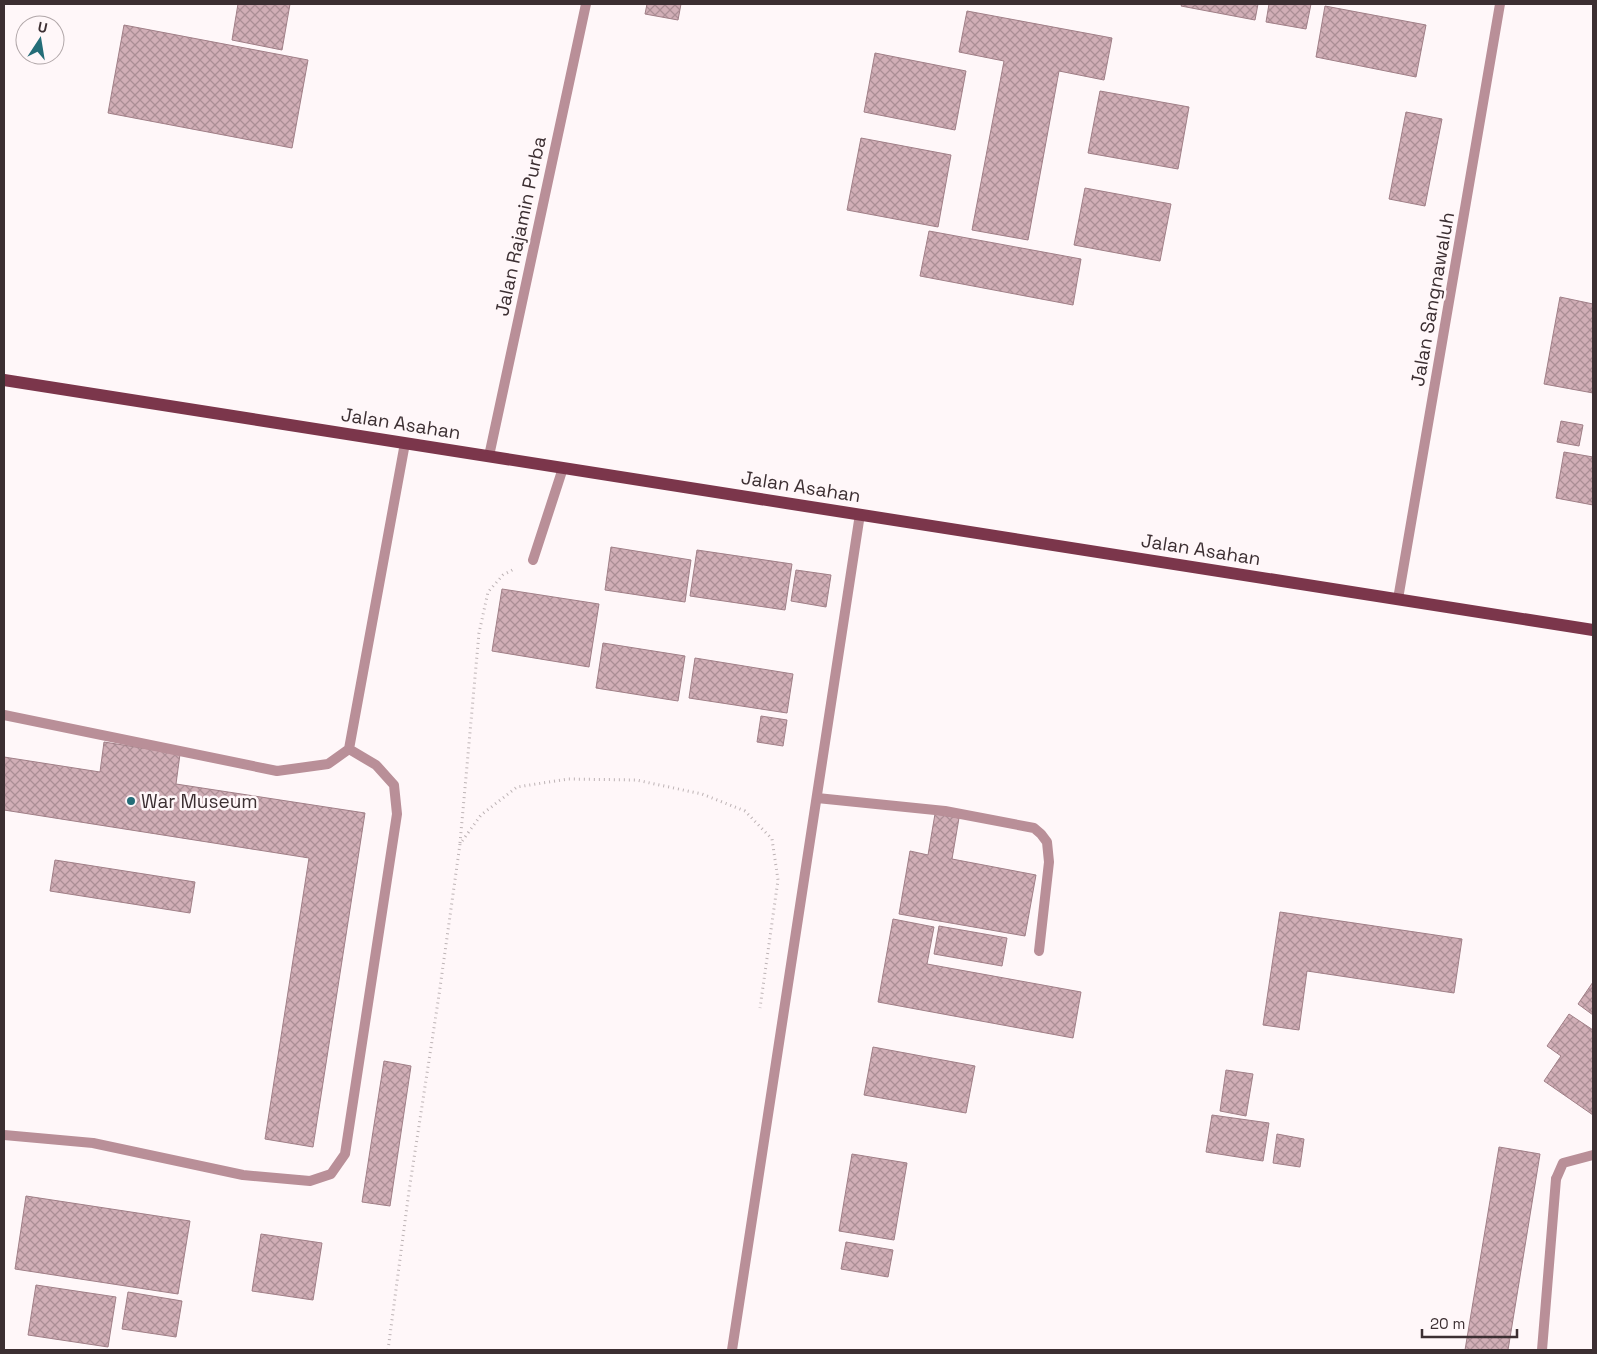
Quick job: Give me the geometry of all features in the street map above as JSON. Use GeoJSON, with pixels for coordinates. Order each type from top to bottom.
{"type":"FeatureCollection","features":[{"type":"Feature","properties":{"kind":"main road","name":"Jalan Asahan"},"geometry":{"type":"LineString","coordinates":[[4,380],[1593,630]]}},
{"type":"Feature","properties":{"kind":"street","name":"Jalan Rajamin Purba"},"geometry":{"type":"LineString","coordinates":[[489,456],[586,4]]}},
{"type":"Feature","properties":{"kind":"street","name":"Jalan Sangnawaluh"},"geometry":{"type":"LineString","coordinates":[[1398,599],[1500,4]]}},
{"type":"Feature","properties":{"kind":"street"},"geometry":{"type":"LineString","coordinates":[[4,715],[277,771],[328,764],[348,749],[405,443]]}},
{"type":"Feature","properties":{"kind":"street"},"geometry":{"type":"LineString","coordinates":[[533,560],[563,468]]}},
{"type":"Feature","properties":{"kind":"street"},"geometry":{"type":"LineString","coordinates":[[732,1350],[860,514]]}},
{"type":"Feature","properties":{"kind":"street"},"geometry":{"type":"LineString","coordinates":[[4,1135],[93,1143],[243,1175],[310,1181],[331,1174],[345,1154],[397,814],[394,785],[376,765],[348,749]]}},
{"type":"Feature","properties":{"kind":"street"},"geometry":{"type":"LineString","coordinates":[[817,798],[945,811],[1034,828],[1047,842],[1049,862],[1039,951]]}},
{"type":"Feature","properties":{"kind":"street"},"geometry":{"type":"LineString","coordinates":[[1542,1350],[1556,1179],[1563,1163],[1593,1155]]}},
{"type":"Feature","properties":{"kind":"path"},"geometry":{"type":"LineString","coordinates":[[388,1350],[409,1191],[460,844],[479,633],[488,592],[503,575],[533,560]]}},
{"type":"Feature","properties":{"kind":"path"},"geometry":{"type":"LineString","coordinates":[[460,844],[482,815],[517,787],[568,779],[636,780],[702,794],[745,811],[772,839],[778,880],[759,1018]]}},
{"type":"Feature","properties":{"kind":"building"},"geometry":{"type":"Polygon","coordinates":[[[238,4],[290,4],[282,50],[232,40],[238,4]]]}},
{"type":"Feature","properties":{"kind":"building"},"geometry":{"type":"Polygon","coordinates":[[[647,4],[681,4],[678,20],[645,14],[647,4]]]}},
{"type":"Feature","properties":{"kind":"building"},"geometry":{"type":"Polygon","coordinates":[[[1182,4],[1258,4],[1255,20],[1181,6],[1182,4]]]}},
{"type":"Feature","properties":{"kind":"building"},"geometry":{"type":"Polygon","coordinates":[[[1269,4],[1311,4],[1306,29],[1266,22],[1269,4]]]}},
{"type":"Feature","properties":{"kind":"building"},"geometry":{"type":"Polygon","coordinates":[[[1325,6],[1426,25],[1416,77],[1316,57],[1325,6]]]}},
{"type":"Feature","properties":{"kind":"building"},"geometry":{"type":"Polygon","coordinates":[[[967,11],[1112,38],[1104,80],[1059,71],[1028,240],[972,230],[1004,61],[959,52],[967,11]]]}},
{"type":"Feature","properties":{"kind":"building"},"geometry":{"type":"Polygon","coordinates":[[[124,25],[308,60],[292,148],[108,113],[124,25]]]}},
{"type":"Feature","properties":{"kind":"building"},"geometry":{"type":"Polygon","coordinates":[[[875,53],[966,71],[955,130],[864,112],[875,53]]]}},
{"type":"Feature","properties":{"kind":"building"},"geometry":{"type":"Polygon","coordinates":[[[1100,91],[1189,107],[1178,169],[1088,153],[1100,91]]]}},
{"type":"Feature","properties":{"kind":"building"},"geometry":{"type":"Polygon","coordinates":[[[1406,112],[1442,119],[1425,206],[1389,199],[1406,112]]]}},
{"type":"Feature","properties":{"kind":"building"},"geometry":{"type":"Polygon","coordinates":[[[861,138],[951,155],[938,227],[847,210],[861,138]]]}},
{"type":"Feature","properties":{"kind":"building"},"geometry":{"type":"Polygon","coordinates":[[[1085,188],[1171,204],[1160,261],[1074,245],[1085,188]]]}},
{"type":"Feature","properties":{"kind":"building"},"geometry":{"type":"Polygon","coordinates":[[[929,231],[1081,259],[1073,305],[920,276],[929,231]]]}},
{"type":"Feature","properties":{"kind":"building"},"geometry":{"type":"Polygon","coordinates":[[[1560,297],[1593,304],[1593,393],[1544,384],[1560,297]]]}},
{"type":"Feature","properties":{"kind":"building"},"geometry":{"type":"Polygon","coordinates":[[[1561,421],[1583,425],[1579,446],[1557,442],[1561,421]]]}},
{"type":"Feature","properties":{"kind":"building"},"geometry":{"type":"Polygon","coordinates":[[[1564,452],[1593,457],[1593,505],[1556,498],[1564,452]]]}},
{"type":"Feature","properties":{"kind":"building"},"geometry":{"type":"Polygon","coordinates":[[[611,547],[691,560],[685,602],[605,590],[611,547]]]}},
{"type":"Feature","properties":{"kind":"building"},"geometry":{"type":"Polygon","coordinates":[[[697,550],[792,564],[785,610],[690,596],[697,550]]]}},
{"type":"Feature","properties":{"kind":"building"},"geometry":{"type":"Polygon","coordinates":[[[796,570],[831,575],[826,607],[791,601],[796,570]]]}},
{"type":"Feature","properties":{"kind":"building"},"geometry":{"type":"Polygon","coordinates":[[[502,589],[599,604],[589,667],[492,651],[502,589]]]}},
{"type":"Feature","properties":{"kind":"building"},"geometry":{"type":"Polygon","coordinates":[[[603,643],[685,656],[678,701],[596,688],[603,643]]]}},
{"type":"Feature","properties":{"kind":"building"},"geometry":{"type":"Polygon","coordinates":[[[695,658],[793,674],[787,713],[689,698],[695,658]]]}},
{"type":"Feature","properties":{"kind":"building"},"geometry":{"type":"Polygon","coordinates":[[[761,716],[787,720],[783,746],[757,742],[761,716]]]}},
{"type":"Feature","properties":{"kind":"building"},"geometry":{"type":"Polygon","coordinates":[[[104,742],[180,754],[176,784],[365,813],[313,1147],[265,1139],[309,858],[4,810],[4,757],[100,772],[104,742]]]}},
{"type":"Feature","properties":{"kind":"building"},"geometry":{"type":"Polygon","coordinates":[[[935,814],[959,818],[952,859],[1036,875],[1025,936],[899,914],[910,851],[928,855],[935,814]]]}},
{"type":"Feature","properties":{"kind":"building"},"geometry":{"type":"Polygon","coordinates":[[[55,860],[195,882],[190,913],[50,891],[55,860]]]}},
{"type":"Feature","properties":{"kind":"building"},"geometry":{"type":"Polygon","coordinates":[[[1280,912],[1462,939],[1454,993],[1307,971],[1299,1030],[1263,1025],[1280,912]]]}},
{"type":"Feature","properties":{"kind":"building"},"geometry":{"type":"Polygon","coordinates":[[[893,919],[934,927],[927,964],[1081,992],[1073,1038],[878,1002],[893,919]]]}},
{"type":"Feature","properties":{"kind":"building"},"geometry":{"type":"Polygon","coordinates":[[[939,926],[1007,938],[1002,966],[934,954],[939,926]]]}},
{"type":"Feature","properties":{"kind":"building"},"geometry":{"type":"Polygon","coordinates":[[[1593,982],[1593,1015],[1578,1004],[1593,982]]]}},
{"type":"Feature","properties":{"kind":"building"},"geometry":{"type":"Polygon","coordinates":[[[1569,1014],[1593,1030],[1593,1115],[1544,1081],[1561,1056],[1547,1046],[1569,1014]]]}},
{"type":"Feature","properties":{"kind":"building"},"geometry":{"type":"Polygon","coordinates":[[[873,1047],[975,1066],[966,1113],[864,1095],[873,1047]]]}},
{"type":"Feature","properties":{"kind":"building"},"geometry":{"type":"Polygon","coordinates":[[[384,1061],[411,1066],[390,1206],[362,1202],[384,1061]]]}},
{"type":"Feature","properties":{"kind":"building"},"geometry":{"type":"Polygon","coordinates":[[[1226,1070],[1253,1074],[1246,1116],[1220,1111],[1226,1070]]]}},
{"type":"Feature","properties":{"kind":"building"},"geometry":{"type":"Polygon","coordinates":[[[1212,1115],[1269,1123],[1263,1161],[1206,1152],[1212,1115]]]}},
{"type":"Feature","properties":{"kind":"building"},"geometry":{"type":"Polygon","coordinates":[[[1277,1134],[1304,1139],[1300,1167],[1273,1163],[1277,1134]]]}},
{"type":"Feature","properties":{"kind":"building"},"geometry":{"type":"Polygon","coordinates":[[[1499,1147],[1540,1154],[1508,1350],[1465,1350],[1499,1147]]]}},
{"type":"Feature","properties":{"kind":"building"},"geometry":{"type":"Polygon","coordinates":[[[852,1154],[907,1163],[894,1240],[839,1231],[852,1154]]]}},
{"type":"Feature","properties":{"kind":"building"},"geometry":{"type":"Polygon","coordinates":[[[26,1196],[190,1221],[178,1294],[15,1269],[26,1196]]]}},
{"type":"Feature","properties":{"kind":"building"},"geometry":{"type":"Polygon","coordinates":[[[261,1234],[322,1243],[313,1300],[252,1291],[261,1234]]]}},
{"type":"Feature","properties":{"kind":"building"},"geometry":{"type":"Polygon","coordinates":[[[846,1242],[893,1250],[888,1277],[841,1269],[846,1242]]]}},
{"type":"Feature","properties":{"kind":"building"},"geometry":{"type":"Polygon","coordinates":[[[36,1285],[116,1297],[108,1347],[28,1335],[36,1285]]]}},
{"type":"Feature","properties":{"kind":"building"},"geometry":{"type":"Polygon","coordinates":[[[128,1292],[182,1301],[176,1337],[122,1329],[128,1292]]]}},
{"type":"Feature","properties":{"kind":"place","name":"War Museum"},"geometry":{"type":"Point","coordinates":[131,801]}}]}
